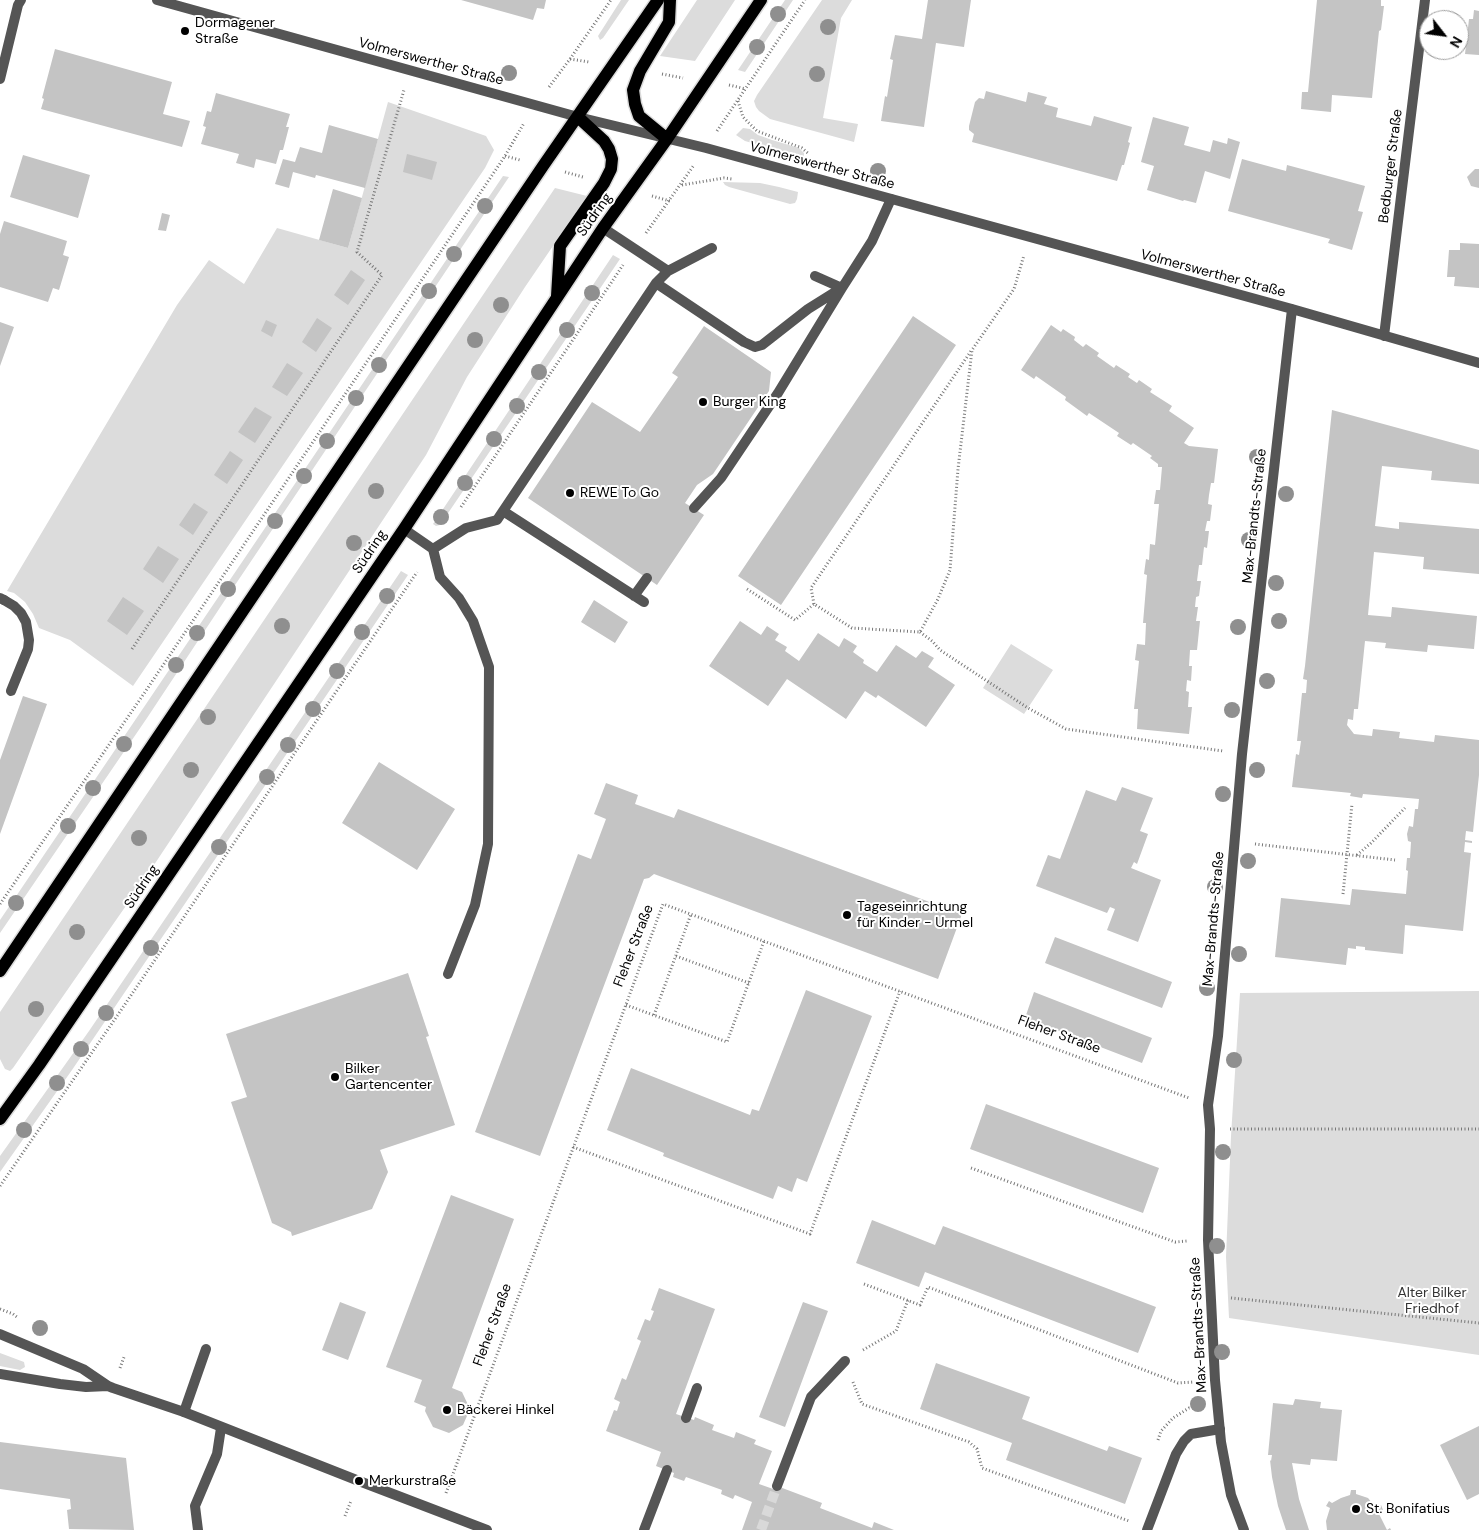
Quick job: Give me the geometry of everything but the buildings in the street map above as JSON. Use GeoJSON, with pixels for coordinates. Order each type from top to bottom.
{"type":"FeatureCollection","features":[{"type":"Feature","properties":{"kind":"main road"},"geometry":{"type":"LineString","coordinates":[[0,971],[658,0]]}},
{"type":"Feature","properties":{"kind":"main road"},"geometry":{"type":"LineString","coordinates":[[667,139],[639,116],[633,90],[640,71],[669,22],[670,0]]}},
{"type":"Feature","properties":{"kind":"main road","name":"Südring"},"geometry":{"type":"LineString","coordinates":[[0,1119],[39,1065],[404,529],[603,228],[667,139],[761,0]]}},
{"type":"Feature","properties":{"kind":"main road"},"geometry":{"type":"LineString","coordinates":[[557,297],[560,246],[604,183],[611,169],[612,159],[604,141],[578,117]]}},
{"type":"Feature","properties":{"kind":"street"},"geometry":{"type":"LineString","coordinates":[[0,79],[18,5],[22,0]]}},
{"type":"Feature","properties":{"kind":"street","name":"Volmerswerther Straße"},"geometry":{"type":"LineString","coordinates":[[157,0],[578,117],[890,199],[1479,363]]}},
{"type":"Feature","properties":{"kind":"street","name":"Bedburger Straße"},"geometry":{"type":"LineString","coordinates":[[1384,336],[1425,0]]}},
{"type":"Feature","properties":{"kind":"street"},"geometry":{"type":"LineString","coordinates":[[694,508],[721,478],[768,408],[872,241],[890,199]]}},
{"type":"Feature","properties":{"kind":"street"},"geometry":{"type":"LineString","coordinates":[[603,228],[668,271]]}},
{"type":"Feature","properties":{"kind":"street"},"geometry":{"type":"LineString","coordinates":[[432,549],[466,528],[497,520],[656,283],[668,271],[712,248]]}},
{"type":"Feature","properties":{"kind":"street"},"geometry":{"type":"LineString","coordinates":[[815,276],[842,288]]}},
{"type":"Feature","properties":{"kind":"street"},"geometry":{"type":"LineString","coordinates":[[656,283],[744,342],[755,347],[762,345],[808,309],[842,288]]}},
{"type":"Feature","properties":{"kind":"street","name":"Max-Brandts-Straße"},"geometry":{"type":"LineString","coordinates":[[1244,1530],[1231,1495],[1220,1429],[1215,1380],[1208,1240],[1210,1129],[1208,1105],[1218,1036],[1242,754],[1292,310]]}},
{"type":"Feature","properties":{"kind":"street"},"geometry":{"type":"LineString","coordinates":[[503,511],[644,602]]}},
{"type":"Feature","properties":{"kind":"street"},"geometry":{"type":"LineString","coordinates":[[404,529],[432,549],[440,577],[459,598],[473,621],[489,667],[488,844],[475,905],[448,974]]}},
{"type":"Feature","properties":{"kind":"street"},"geometry":{"type":"LineString","coordinates":[[634,596],[647,578]]}},
{"type":"Feature","properties":{"kind":"street"},"geometry":{"type":"LineString","coordinates":[[2,599],[21,613],[26,622],[29,640],[28,649],[11,691]]}},
{"type":"Feature","properties":{"kind":"street"},"geometry":{"type":"LineString","coordinates":[[0,1334],[83,1369],[108,1386],[184,1412],[487,1530]]}},
{"type":"Feature","properties":{"kind":"street"},"geometry":{"type":"LineString","coordinates":[[184,1412],[206,1349]]}},
{"type":"Feature","properties":{"kind":"street"},"geometry":{"type":"LineString","coordinates":[[777,1486],[811,1398],[845,1361]]}},
{"type":"Feature","properties":{"kind":"street"},"geometry":{"type":"LineString","coordinates":[[0,1374],[86,1387],[108,1386]]}},
{"type":"Feature","properties":{"kind":"street"},"geometry":{"type":"LineString","coordinates":[[686,1418],[698,1388]]}},
{"type":"Feature","properties":{"kind":"street"},"geometry":{"type":"LineString","coordinates":[[198,1530],[195,1506],[216,1454],[221,1428]]}},
{"type":"Feature","properties":{"kind":"street"},"geometry":{"type":"LineString","coordinates":[[1147,1530],[1176,1454],[1184,1441],[1192,1434],[1220,1429]]}},
{"type":"Feature","properties":{"kind":"street"},"geometry":{"type":"LineString","coordinates":[[644,1530],[667,1470]]}},
{"type":"Feature","properties":{"kind":"path"},"geometry":{"type":"LineString","coordinates":[[547,88],[570,59],[611,0]]}},
{"type":"Feature","properties":{"kind":"path"},"geometry":{"type":"LineString","coordinates":[[726,118],[805,0]]}},
{"type":"Feature","properties":{"kind":"path"},"geometry":{"type":"LineString","coordinates":[[570,59],[590,62]]}},
{"type":"Feature","properties":{"kind":"path"},"geometry":{"type":"LineString","coordinates":[[132,649],[382,275],[358,252],[409,71]]}},
{"type":"Feature","properties":{"kind":"path"},"geometry":{"type":"LineString","coordinates":[[658,74],[682,78]]}},
{"type":"Feature","properties":{"kind":"path"},"geometry":{"type":"LineString","coordinates":[[730,86],[746,88]]}},
{"type":"Feature","properties":{"kind":"path"},"geometry":{"type":"LineString","coordinates":[[738,101],[743,116],[756,131],[802,148],[810,154],[813,161]]}},
{"type":"Feature","properties":{"kind":"path"},"geometry":{"type":"LineString","coordinates":[[0,904],[505,156],[519,131]]}},
{"type":"Feature","properties":{"kind":"path"},"geometry":{"type":"LineString","coordinates":[[505,156],[521,160]]}},
{"type":"Feature","properties":{"kind":"path"},"geometry":{"type":"LineString","coordinates":[[460,509],[634,248],[688,176]]}},
{"type":"Feature","properties":{"kind":"path"},"geometry":{"type":"LineString","coordinates":[[681,185],[724,178],[733,179]]}},
{"type":"Feature","properties":{"kind":"path"},"geometry":{"type":"LineString","coordinates":[[654,196],[670,201]]}},
{"type":"Feature","properties":{"kind":"path"},"geometry":{"type":"LineString","coordinates":[[814,604],[812,588],[1014,289],[1029,238]]}},
{"type":"Feature","properties":{"kind":"path"},"geometry":{"type":"LineString","coordinates":[[920,632],[938,599],[950,570],[958,469],[972,350]]}},
{"type":"Feature","properties":{"kind":"path"},"geometry":{"type":"LineString","coordinates":[[0,1186],[116,1019],[432,549]]}},
{"type":"Feature","properties":{"kind":"path"},"geometry":{"type":"LineString","coordinates":[[747,589],[795,620],[814,604]]}},
{"type":"Feature","properties":{"kind":"path"},"geometry":{"type":"LineString","coordinates":[[814,604],[852,628],[920,632],[940,650],[1028,708],[1066,729],[1242,754]]}},
{"type":"Feature","properties":{"kind":"path"},"geometry":{"type":"LineString","coordinates":[[1343,894],[1352,804]]}},
{"type":"Feature","properties":{"kind":"path"},"geometry":{"type":"LineString","coordinates":[[1356,855],[1371,843],[1404,808]]}},
{"type":"Feature","properties":{"kind":"path"},"geometry":{"type":"LineString","coordinates":[[1234,842],[1395,860]]}},
{"type":"Feature","properties":{"kind":"path","name":"Fleher Straße"},"geometry":{"type":"LineString","coordinates":[[439,1512],[663,904],[1208,1105]]}},
{"type":"Feature","properties":{"kind":"path"},"geometry":{"type":"LineString","coordinates":[[654,1015],[691,914]]}},
{"type":"Feature","properties":{"kind":"path"},"geometry":{"type":"LineString","coordinates":[[626,1005],[727,1042],[764,941]]}},
{"type":"Feature","properties":{"kind":"path"},"geometry":{"type":"LineString","coordinates":[[676,956],[749,983]]}},
{"type":"Feature","properties":{"kind":"path"},"geometry":{"type":"LineString","coordinates":[[573,1147],[810,1234],[900,991]]}},
{"type":"Feature","properties":{"kind":"path"},"geometry":{"type":"LineString","coordinates":[[1210,1129],[1479,1129]]}},
{"type":"Feature","properties":{"kind":"path"},"geometry":{"type":"LineString","coordinates":[[971,1168],[1174,1242],[1208,1240]]}},
{"type":"Feature","properties":{"kind":"path"},"geometry":{"type":"LineString","coordinates":[[864,1284],[920,1305],[928,1287],[1178,1383],[1215,1380]]}},
{"type":"Feature","properties":{"kind":"path"},"geometry":{"type":"LineString","coordinates":[[1210,1295],[1479,1323]]}},
{"type":"Feature","properties":{"kind":"path"},"geometry":{"type":"LineString","coordinates":[[908,1300],[896,1331],[845,1361],[862,1404],[968,1442],[976,1449],[982,1468],[1128,1521],[1132,1512]]}},
{"type":"Feature","properties":{"kind":"path"},"geometry":{"type":"LineString","coordinates":[[1158,1441],[1167,1424],[1180,1413],[1189,1408],[1218,1406]]}},
{"type":"Feature","properties":{"kind":"green space"},"geometry":{"type":"Polygon","coordinates":[[[621,0],[629,0],[600,40],[598,36],[621,0]]]}},
{"type":"Feature","properties":{"kind":"green space"},"geometry":{"type":"Polygon","coordinates":[[[697,0],[735,0],[695,61],[660,56],[697,0]]]}},
{"type":"Feature","properties":{"kind":"green space"},"geometry":{"type":"Polygon","coordinates":[[[785,0],[793,0],[745,72],[738,70],[785,0]]]}},
{"type":"Feature","properties":{"kind":"green space"},"geometry":{"type":"Polygon","coordinates":[[[822,0],[852,0],[841,18],[823,118],[858,124],[854,142],[770,119],[759,111],[754,101],[822,0]]]}},
{"type":"Feature","properties":{"kind":"green space"},"geometry":{"type":"Polygon","coordinates":[[[388,102],[486,136],[494,150],[485,168],[133,686],[70,640],[39,628],[25,602],[14,593],[7,591],[177,305],[209,260],[244,284],[277,228],[348,248],[388,102]]]}},
{"type":"Feature","properties":{"kind":"green space"},"geometry":{"type":"Polygon","coordinates":[[[743,128],[750,129],[758,135],[772,140],[799,148],[804,153],[804,158],[745,141],[736,135],[743,128]]]}},
{"type":"Feature","properties":{"kind":"green space"},"geometry":{"type":"Polygon","coordinates":[[[503,176],[509,177],[147,718],[0,933],[0,920],[503,176]]]}},
{"type":"Feature","properties":{"kind":"green space"},"geometry":{"type":"Polygon","coordinates":[[[723,182],[760,183],[779,187],[798,192],[797,199],[795,203],[790,204],[729,187],[723,182]]]}},
{"type":"Feature","properties":{"kind":"green space"},"geometry":{"type":"Polygon","coordinates":[[[555,188],[587,196],[467,377],[426,455],[146,877],[13,1068],[10,1071],[5,1069],[0,1059],[0,1012],[555,188]]]}},
{"type":"Feature","properties":{"kind":"green space"},"geometry":{"type":"Polygon","coordinates":[[[613,255],[620,259],[440,525],[436,526],[433,524],[613,255]]]}},
{"type":"Feature","properties":{"kind":"green space"},"geometry":{"type":"Polygon","coordinates":[[[401,571],[408,575],[72,1070],[0,1172],[0,1156],[89,1031],[401,571]]]}},
{"type":"Feature","properties":{"kind":"green space"},"geometry":{"type":"Polygon","coordinates":[[[1011,644],[1053,670],[1024,714],[983,688],[1011,644]]]}},
{"type":"Feature","properties":{"kind":"green space","name":"Alter Bilker Friedhof"},"geometry":{"type":"Polygon","coordinates":[[[1479,991],[1479,1355],[1229,1318],[1226,1257],[1240,993],[1479,991]]]}},
{"type":"Feature","properties":{"kind":"green space"},"geometry":{"type":"Polygon","coordinates":[[[0,1353],[24,1362],[25,1367],[20,1370],[0,1366],[0,1353]]]}},
{"type":"Feature","properties":{"kind":"tunnel"},"geometry":{"type":"LineString","coordinates":[[761,1530],[777,1486]]}},
{"type":"Feature","properties":{"kind":"place","name":"Dormagener Straße"},"geometry":{"type":"Point","coordinates":[185,31]}},
{"type":"Feature","properties":{"kind":"place","name":"Burger King"},"geometry":{"type":"Point","coordinates":[703,402]}},
{"type":"Feature","properties":{"kind":"place","name":"REWE To Go"},"geometry":{"type":"Point","coordinates":[570,493]}},
{"type":"Feature","properties":{"kind":"place","name":"Tageseinrichtung für Kinder - Urmel"},"geometry":{"type":"Point","coordinates":[847,915]}},
{"type":"Feature","properties":{"kind":"place","name":"Bilker Gartencenter"},"geometry":{"type":"Point","coordinates":[335,1077]}},
{"type":"Feature","properties":{"kind":"place","name":"Bäckerei Hinkel"},"geometry":{"type":"Point","coordinates":[447,1410]}},
{"type":"Feature","properties":{"kind":"place","name":"Merkurstraße"},"geometry":{"type":"Point","coordinates":[359,1481]}},
{"type":"Feature","properties":{"kind":"place","name":"St. Bonifatius"},"geometry":{"type":"Point","coordinates":[1356,1509]}}]}
